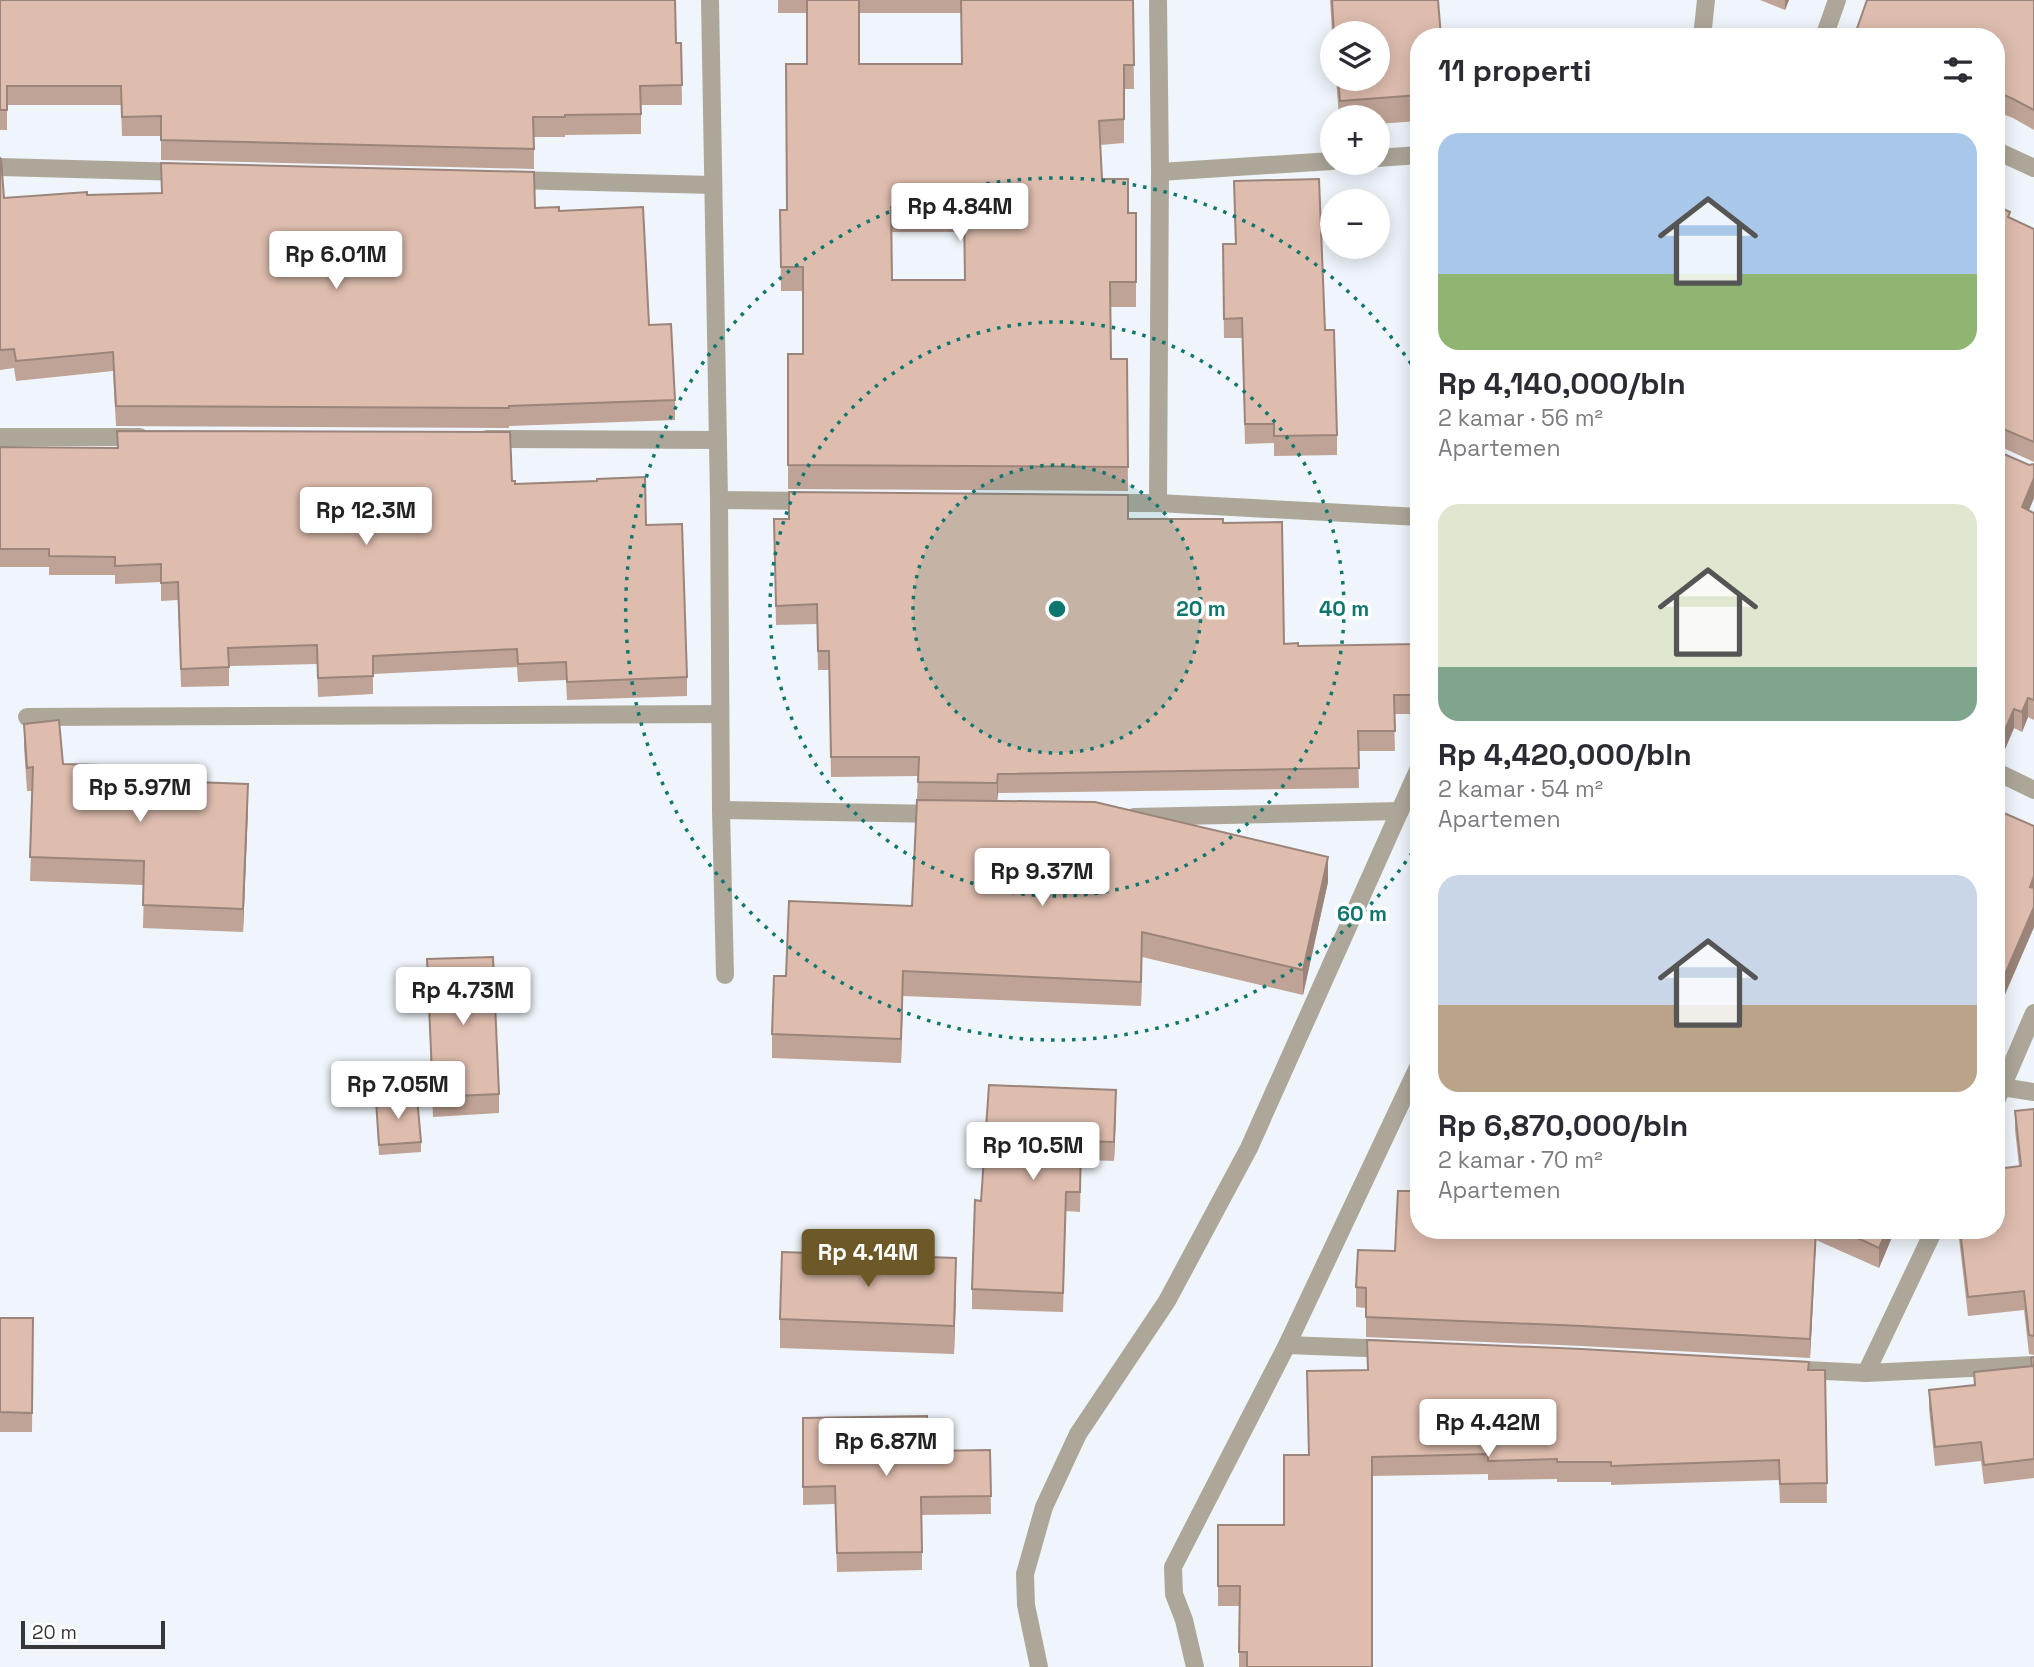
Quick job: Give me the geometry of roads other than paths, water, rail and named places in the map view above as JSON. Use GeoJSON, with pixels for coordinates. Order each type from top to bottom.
{"type":"FeatureCollection","features":[{"type":"Feature","properties":{"kind":"street"},"geometry":{"type":"LineString","coordinates":[[710,0],[725,975]]}},
{"type":"Feature","properties":{"kind":"street"},"geometry":{"type":"LineString","coordinates":[[1158,0],[1158,503]]}},
{"type":"Feature","properties":{"kind":"street"},"geometry":{"type":"LineString","coordinates":[[1703,28],[1706,0]]}},
{"type":"Feature","properties":{"kind":"street"},"geometry":{"type":"LineString","coordinates":[[1827,28],[1836,0]]}},
{"type":"Feature","properties":{"kind":"street"},"geometry":{"type":"LineString","coordinates":[[2005,154],[2034,167]]}},
{"type":"Feature","properties":{"kind":"street"},"geometry":{"type":"LineString","coordinates":[[1390,157],[1410,156]]}},
{"type":"Feature","properties":{"kind":"street"},"geometry":{"type":"LineString","coordinates":[[1160,172],[1320,162]]}},
{"type":"Feature","properties":{"kind":"street"},"geometry":{"type":"LineString","coordinates":[[0,167],[196,172]]}},
{"type":"Feature","properties":{"kind":"street"},"geometry":{"type":"LineString","coordinates":[[489,179],[713,185]]}},
{"type":"Feature","properties":{"kind":"street"},"geometry":{"type":"LineString","coordinates":[[0,437],[152,437]]}},
{"type":"Feature","properties":{"kind":"street"},"geometry":{"type":"LineString","coordinates":[[470,439],[718,440]]}},
{"type":"Feature","properties":{"kind":"street"},"geometry":{"type":"LineString","coordinates":[[719,500],[829,501]]}},
{"type":"Feature","properties":{"kind":"street"},"geometry":{"type":"LineString","coordinates":[[1090,503],[1158,503],[1410,517]]}},
{"type":"Feature","properties":{"kind":"street"},"geometry":{"type":"LineString","coordinates":[[27,717],[720,713]]}},
{"type":"Feature","properties":{"kind":"street"},"geometry":{"type":"LineString","coordinates":[[2005,776],[2034,790]]}},
{"type":"Feature","properties":{"kind":"street"},"geometry":{"type":"LineString","coordinates":[[1039,1667],[1026,1605],[1025,1574],[1044,1507],[1078,1434],[1167,1301],[1249,1148],[1410,788]]}},
{"type":"Feature","properties":{"kind":"street"},"geometry":{"type":"LineString","coordinates":[[721,810],[955,814]]}},
{"type":"Feature","properties":{"kind":"street"},"geometry":{"type":"LineString","coordinates":[[1119,817],[1400,811]]}},
{"type":"Feature","properties":{"kind":"street"},"geometry":{"type":"LineString","coordinates":[[2005,1081],[2034,1013]]}},
{"type":"Feature","properties":{"kind":"street"},"geometry":{"type":"LineString","coordinates":[[2005,1093],[2034,1092]]}},
{"type":"Feature","properties":{"kind":"street"},"geometry":{"type":"LineString","coordinates":[[1195,1667],[1184,1620],[1174,1594],[1173,1567],[1410,1100]]}},
{"type":"Feature","properties":{"kind":"street"},"geometry":{"type":"LineString","coordinates":[[1866,1373],[1930,1239]]}},
{"type":"Feature","properties":{"kind":"street"},"geometry":{"type":"LineString","coordinates":[[1287,1345],[1408,1350]]}},
{"type":"Feature","properties":{"kind":"street"},"geometry":{"type":"LineString","coordinates":[[1771,1368],[1866,1373],[2034,1365]]}}]}
